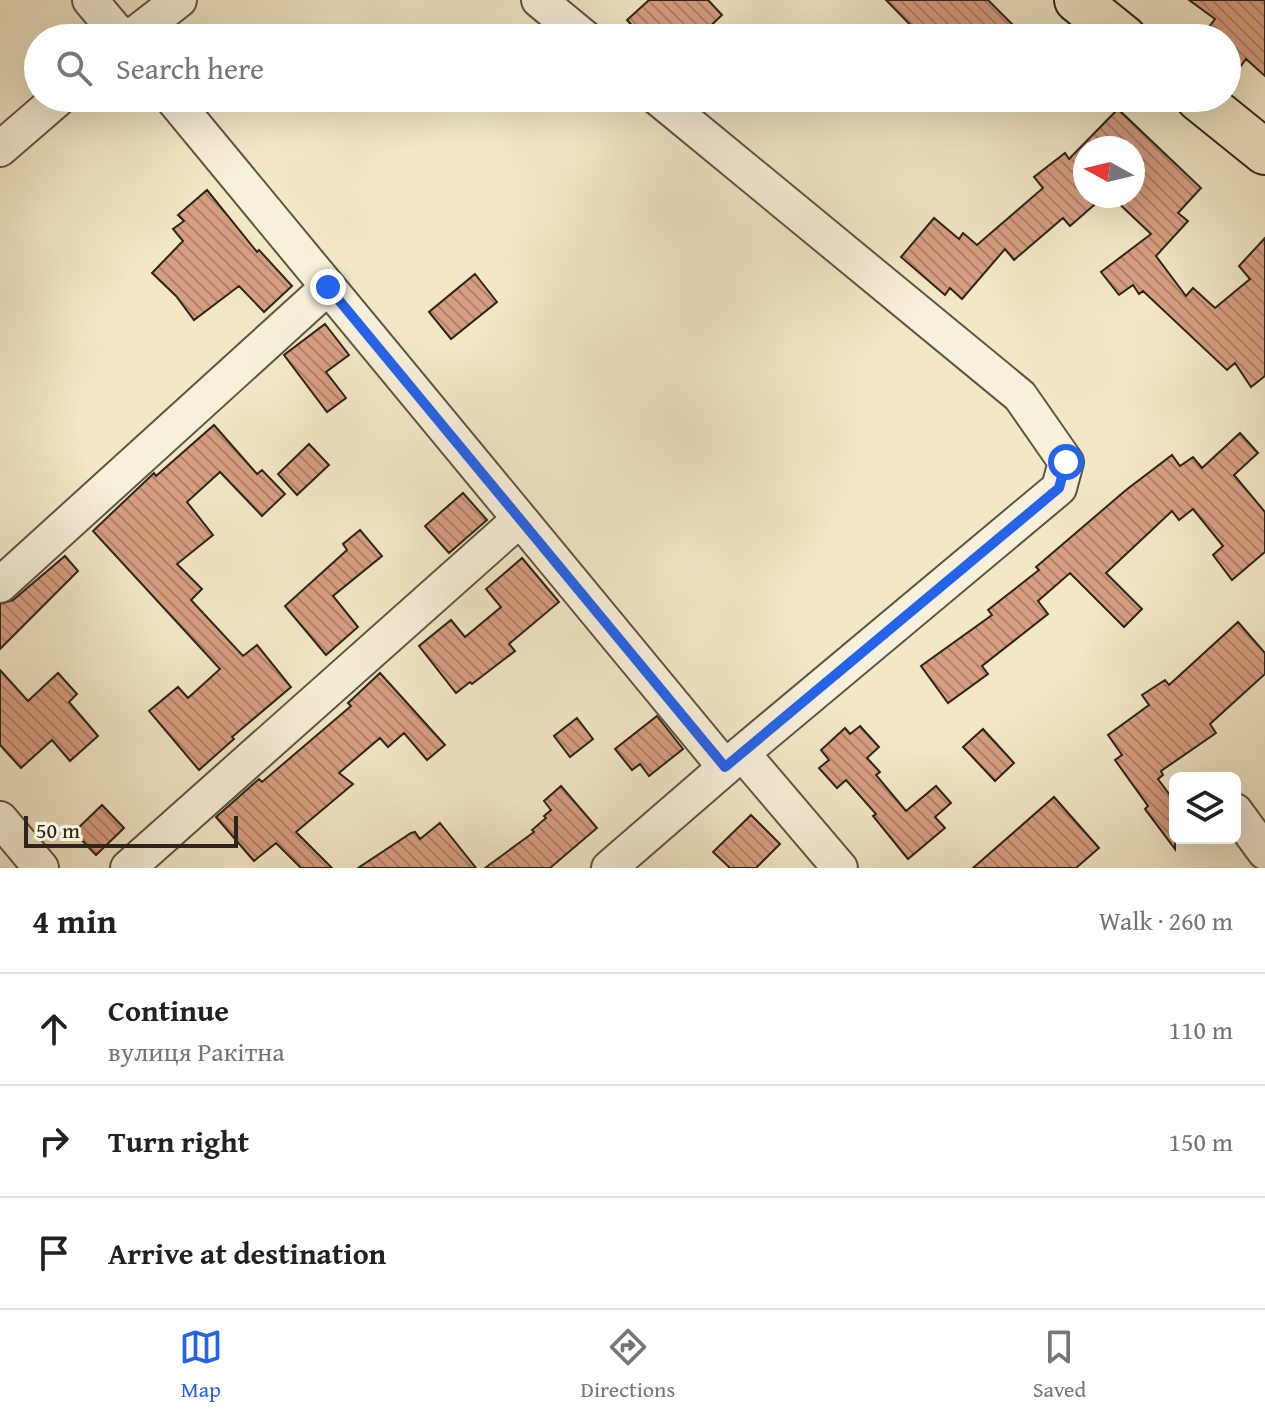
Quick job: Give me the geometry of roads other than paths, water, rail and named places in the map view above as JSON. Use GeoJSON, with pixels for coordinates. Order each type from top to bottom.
{"type":"FeatureCollection","features":[{"type":"Feature","properties":{"kind":"main road"},"geometry":{"type":"LineString","coordinates":[[1077,0],[1107,24]]}},
{"type":"Feature","properties":{"kind":"main road"},"geometry":{"type":"LineString","coordinates":[[1215,112],[1265,152]]}},
{"type":"Feature","properties":{"kind":"street"},"geometry":{"type":"LineString","coordinates":[[90,0],[110,24]]}},
{"type":"Feature","properties":{"kind":"street"},"geometry":{"type":"LineString","coordinates":[[148,24],[179,0]]}},
{"type":"Feature","properties":{"kind":"street"},"geometry":{"type":"LineString","coordinates":[[539,0],[568,24]]}},
{"type":"Feature","properties":{"kind":"street"},"geometry":{"type":"LineString","coordinates":[[0,149],[43,112]]}},
{"type":"Feature","properties":{"kind":"street"},"geometry":{"type":"LineString","coordinates":[[184,112],[520,519],[733,760],[840,868]]}},
{"type":"Feature","properties":{"kind":"street"},"geometry":{"type":"LineString","coordinates":[[609,868],[733,760],[1059,488],[1066,462],[1020,396],[675,112]]}},
{"type":"Feature","properties":{"kind":"street"},"geometry":{"type":"LineString","coordinates":[[0,585],[328,287]]}},
{"type":"Feature","properties":{"kind":"street"},"geometry":{"type":"LineString","coordinates":[[128,868],[520,519]]}},
{"type":"Feature","properties":{"kind":"street"},"geometry":{"type":"LineString","coordinates":[[0,819],[41,868]]}},
{"type":"Feature","properties":{"kind":"street"},"geometry":{"type":"LineString","coordinates":[[1241,819],[1265,852]]}}]}
